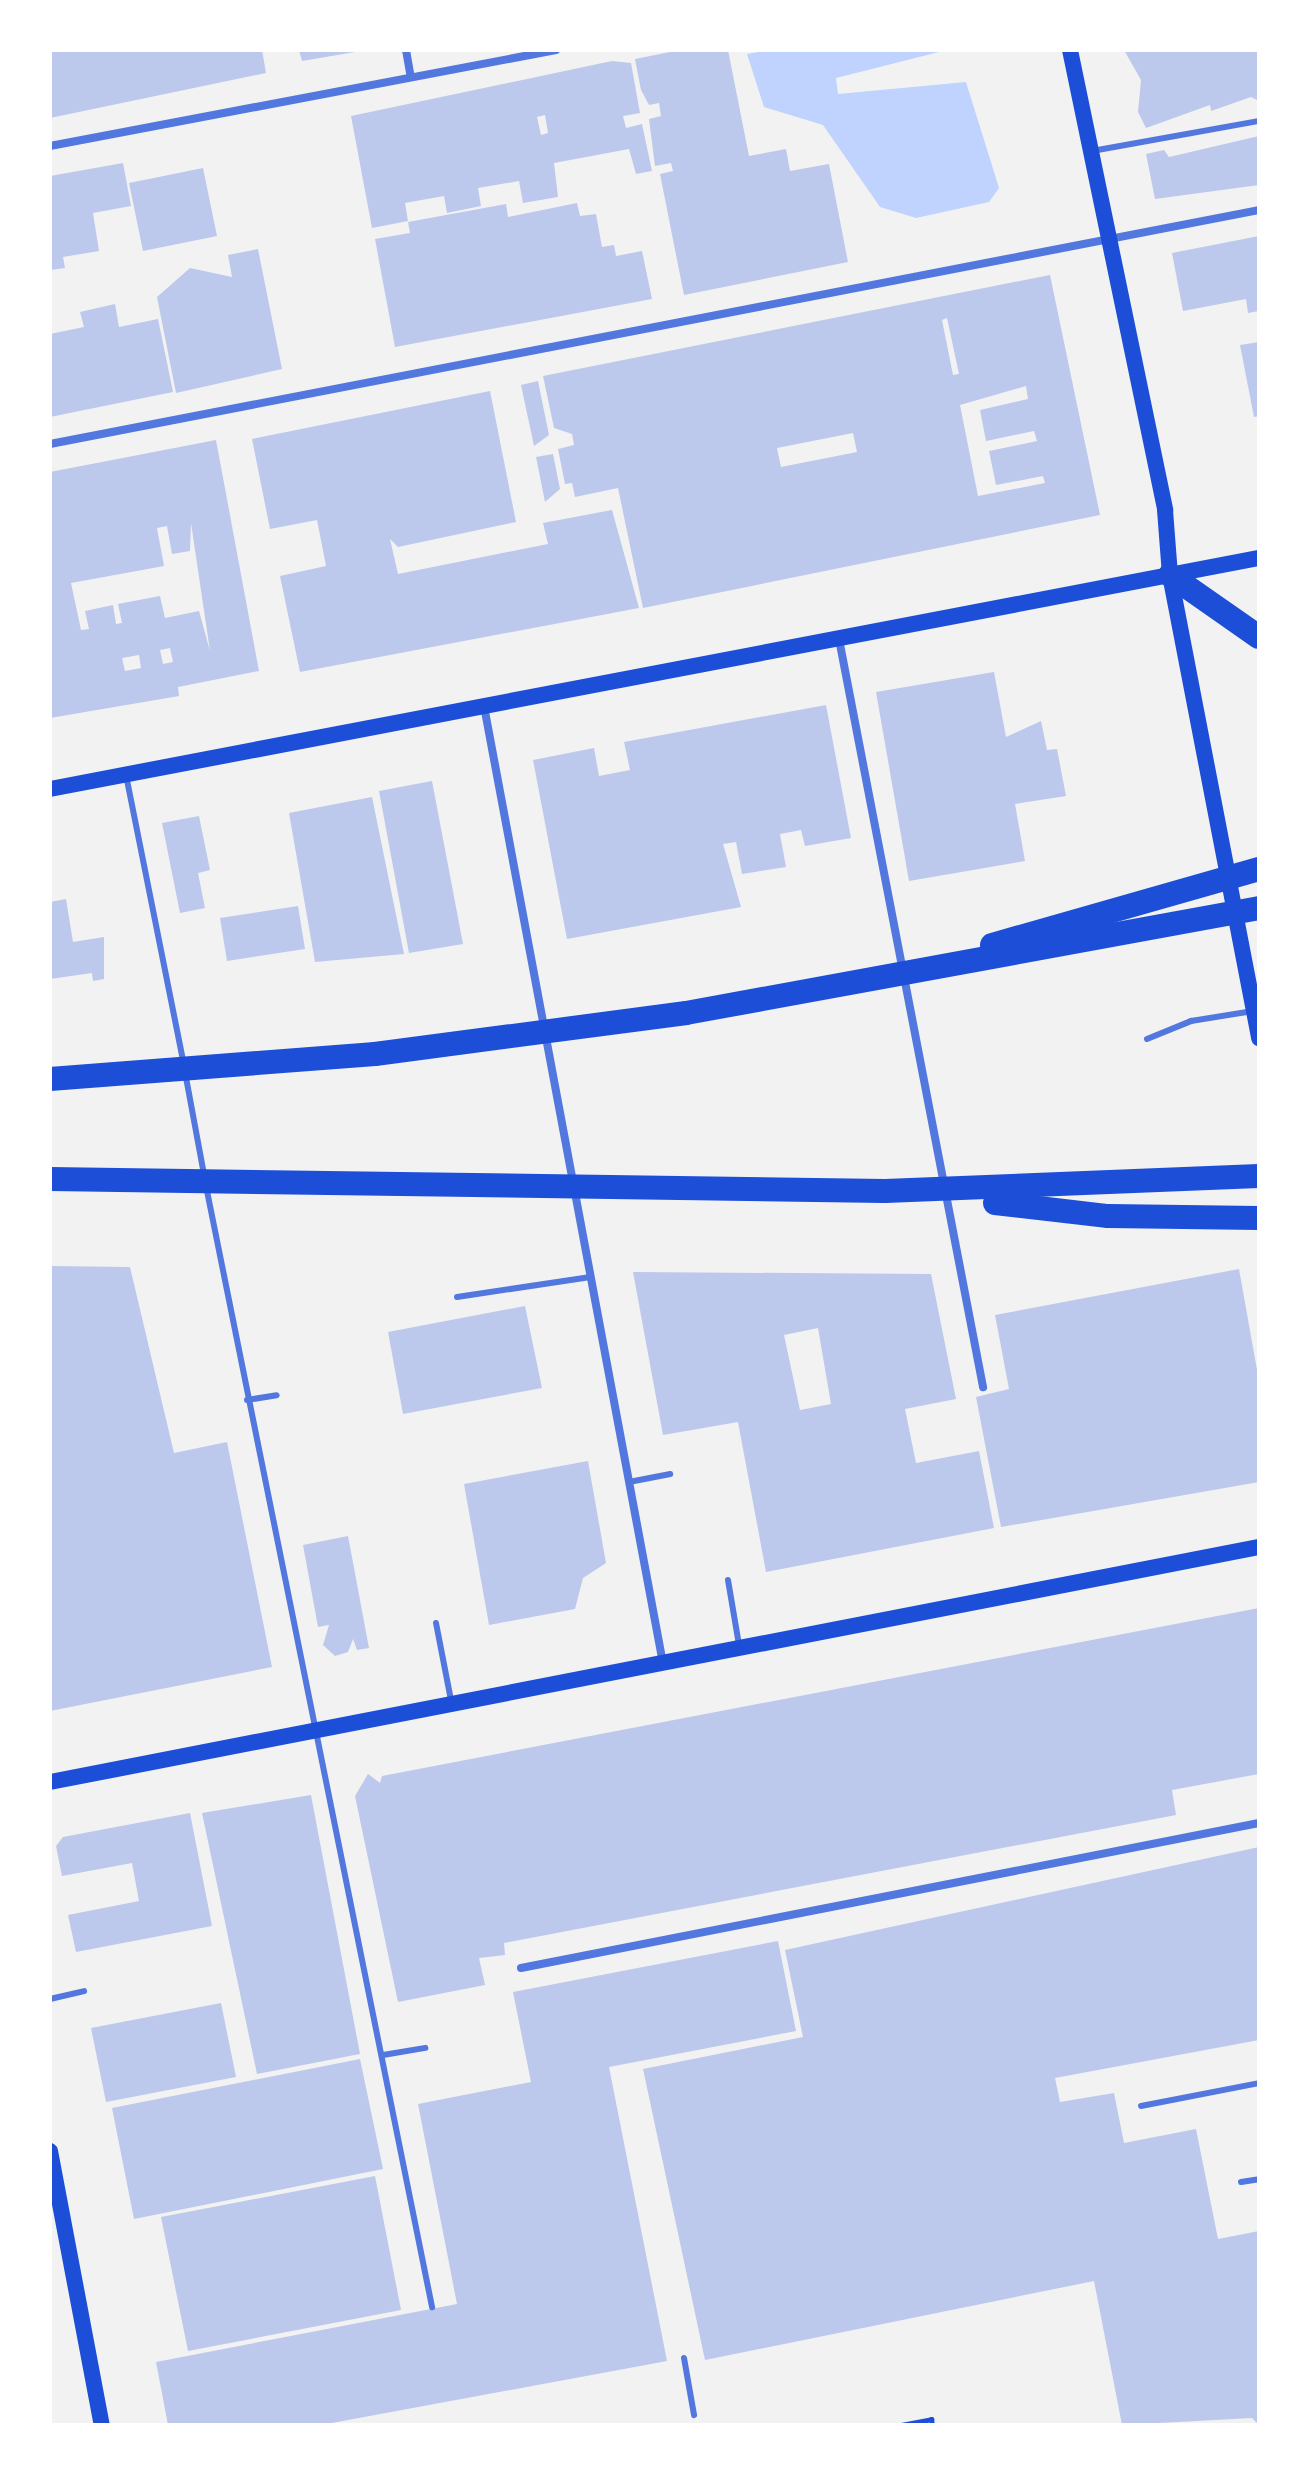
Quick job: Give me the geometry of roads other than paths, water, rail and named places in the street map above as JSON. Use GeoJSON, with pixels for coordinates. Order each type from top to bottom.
{"type":"FeatureCollection","features":[{"type":"Feature","properties":{"kind":"highway"},"geometry":{"type":"LineString","coordinates":[[1170,575],[1259,637]]}},
{"type":"Feature","properties":{"kind":"highway"},"geometry":{"type":"LineString","coordinates":[[839,988],[1259,869]]}},
{"type":"Feature","properties":{"kind":"highway"},"geometry":{"type":"LineString","coordinates":[[50,1079],[375,1054],[839,988],[1259,908]]}},
{"type":"Feature","properties":{"kind":"highway"},"geometry":{"type":"LineString","coordinates":[[50,1179],[885,1191],[1259,1176]]}},
{"type":"Feature","properties":{"kind":"highway"},"geometry":{"type":"LineString","coordinates":[[885,1191],[1108,1216],[1259,1218]]}},
{"type":"Feature","properties":{"kind":"main road"},"geometry":{"type":"LineString","coordinates":[[1070,50],[1088,152],[1110,236],[1165,510],[1170,575],[1259,1039]]}},
{"type":"Feature","properties":{"kind":"main road"},"geometry":{"type":"LineString","coordinates":[[50,789],[1259,558]]}},
{"type":"Feature","properties":{"kind":"main road"},"geometry":{"type":"LineString","coordinates":[[50,1782],[1259,1547]]}},
{"type":"Feature","properties":{"kind":"main road"},"geometry":{"type":"LineString","coordinates":[[50,2151],[102,2425]]}},
{"type":"Feature","properties":{"kind":"street"},"geometry":{"type":"LineString","coordinates":[[406,50],[411,77]]}},
{"type":"Feature","properties":{"kind":"street"},"geometry":{"type":"LineString","coordinates":[[50,146],[556,50]]}},
{"type":"Feature","properties":{"kind":"street"},"geometry":{"type":"LineString","coordinates":[[50,444],[1110,236],[1259,210]]}},
{"type":"Feature","properties":{"kind":"street"},"geometry":{"type":"LineString","coordinates":[[839,638],[983,1387]]}},
{"type":"Feature","properties":{"kind":"street"},"geometry":{"type":"LineString","coordinates":[[484,706],[663,1663]]}},
{"type":"Feature","properties":{"kind":"street"},"geometry":{"type":"LineString","coordinates":[[521,1968],[1259,1823]]}},
{"type":"Feature","properties":{"kind":"lane"},"geometry":{"type":"LineString","coordinates":[[1088,152],[1259,121]]}},
{"type":"Feature","properties":{"kind":"lane"},"geometry":{"type":"LineString","coordinates":[[126,775],[247,1400],[432,2307]]}},
{"type":"Feature","properties":{"kind":"lane"},"geometry":{"type":"LineString","coordinates":[[1147,1039],[1191,1021],[1253,1011]]}},
{"type":"Feature","properties":{"kind":"lane"},"geometry":{"type":"LineString","coordinates":[[457,1297],[591,1277]]}},
{"type":"Feature","properties":{"kind":"lane"},"geometry":{"type":"LineString","coordinates":[[247,1400],[277,1395]]}},
{"type":"Feature","properties":{"kind":"lane"},"geometry":{"type":"LineString","coordinates":[[629,1482],[670,1474]]}},
{"type":"Feature","properties":{"kind":"lane"},"geometry":{"type":"LineString","coordinates":[[728,1580],[740,1649]]}},
{"type":"Feature","properties":{"kind":"lane"},"geometry":{"type":"LineString","coordinates":[[436,1623],[452,1704]]}},
{"type":"Feature","properties":{"kind":"lane"},"geometry":{"type":"LineString","coordinates":[[50,1999],[84,1991]]}},
{"type":"Feature","properties":{"kind":"lane"},"geometry":{"type":"LineString","coordinates":[[383,2055],[425,2048]]}},
{"type":"Feature","properties":{"kind":"lane"},"geometry":{"type":"LineString","coordinates":[[1141,2106],[1259,2083]]}},
{"type":"Feature","properties":{"kind":"lane"},"geometry":{"type":"LineString","coordinates":[[1241,2182],[1259,2179]]}},
{"type":"Feature","properties":{"kind":"lane"},"geometry":{"type":"LineString","coordinates":[[684,2358],[694,2415]]}},
{"type":"Feature","properties":{"kind":"water"},"geometry":{"type":"Polygon","coordinates":[[[770,50],[947,50],[836,78],[838,94],[966,82],[999,188],[989,202],[916,218],[880,207],[823,125],[764,107],[747,54],[770,50]]]}}]}
